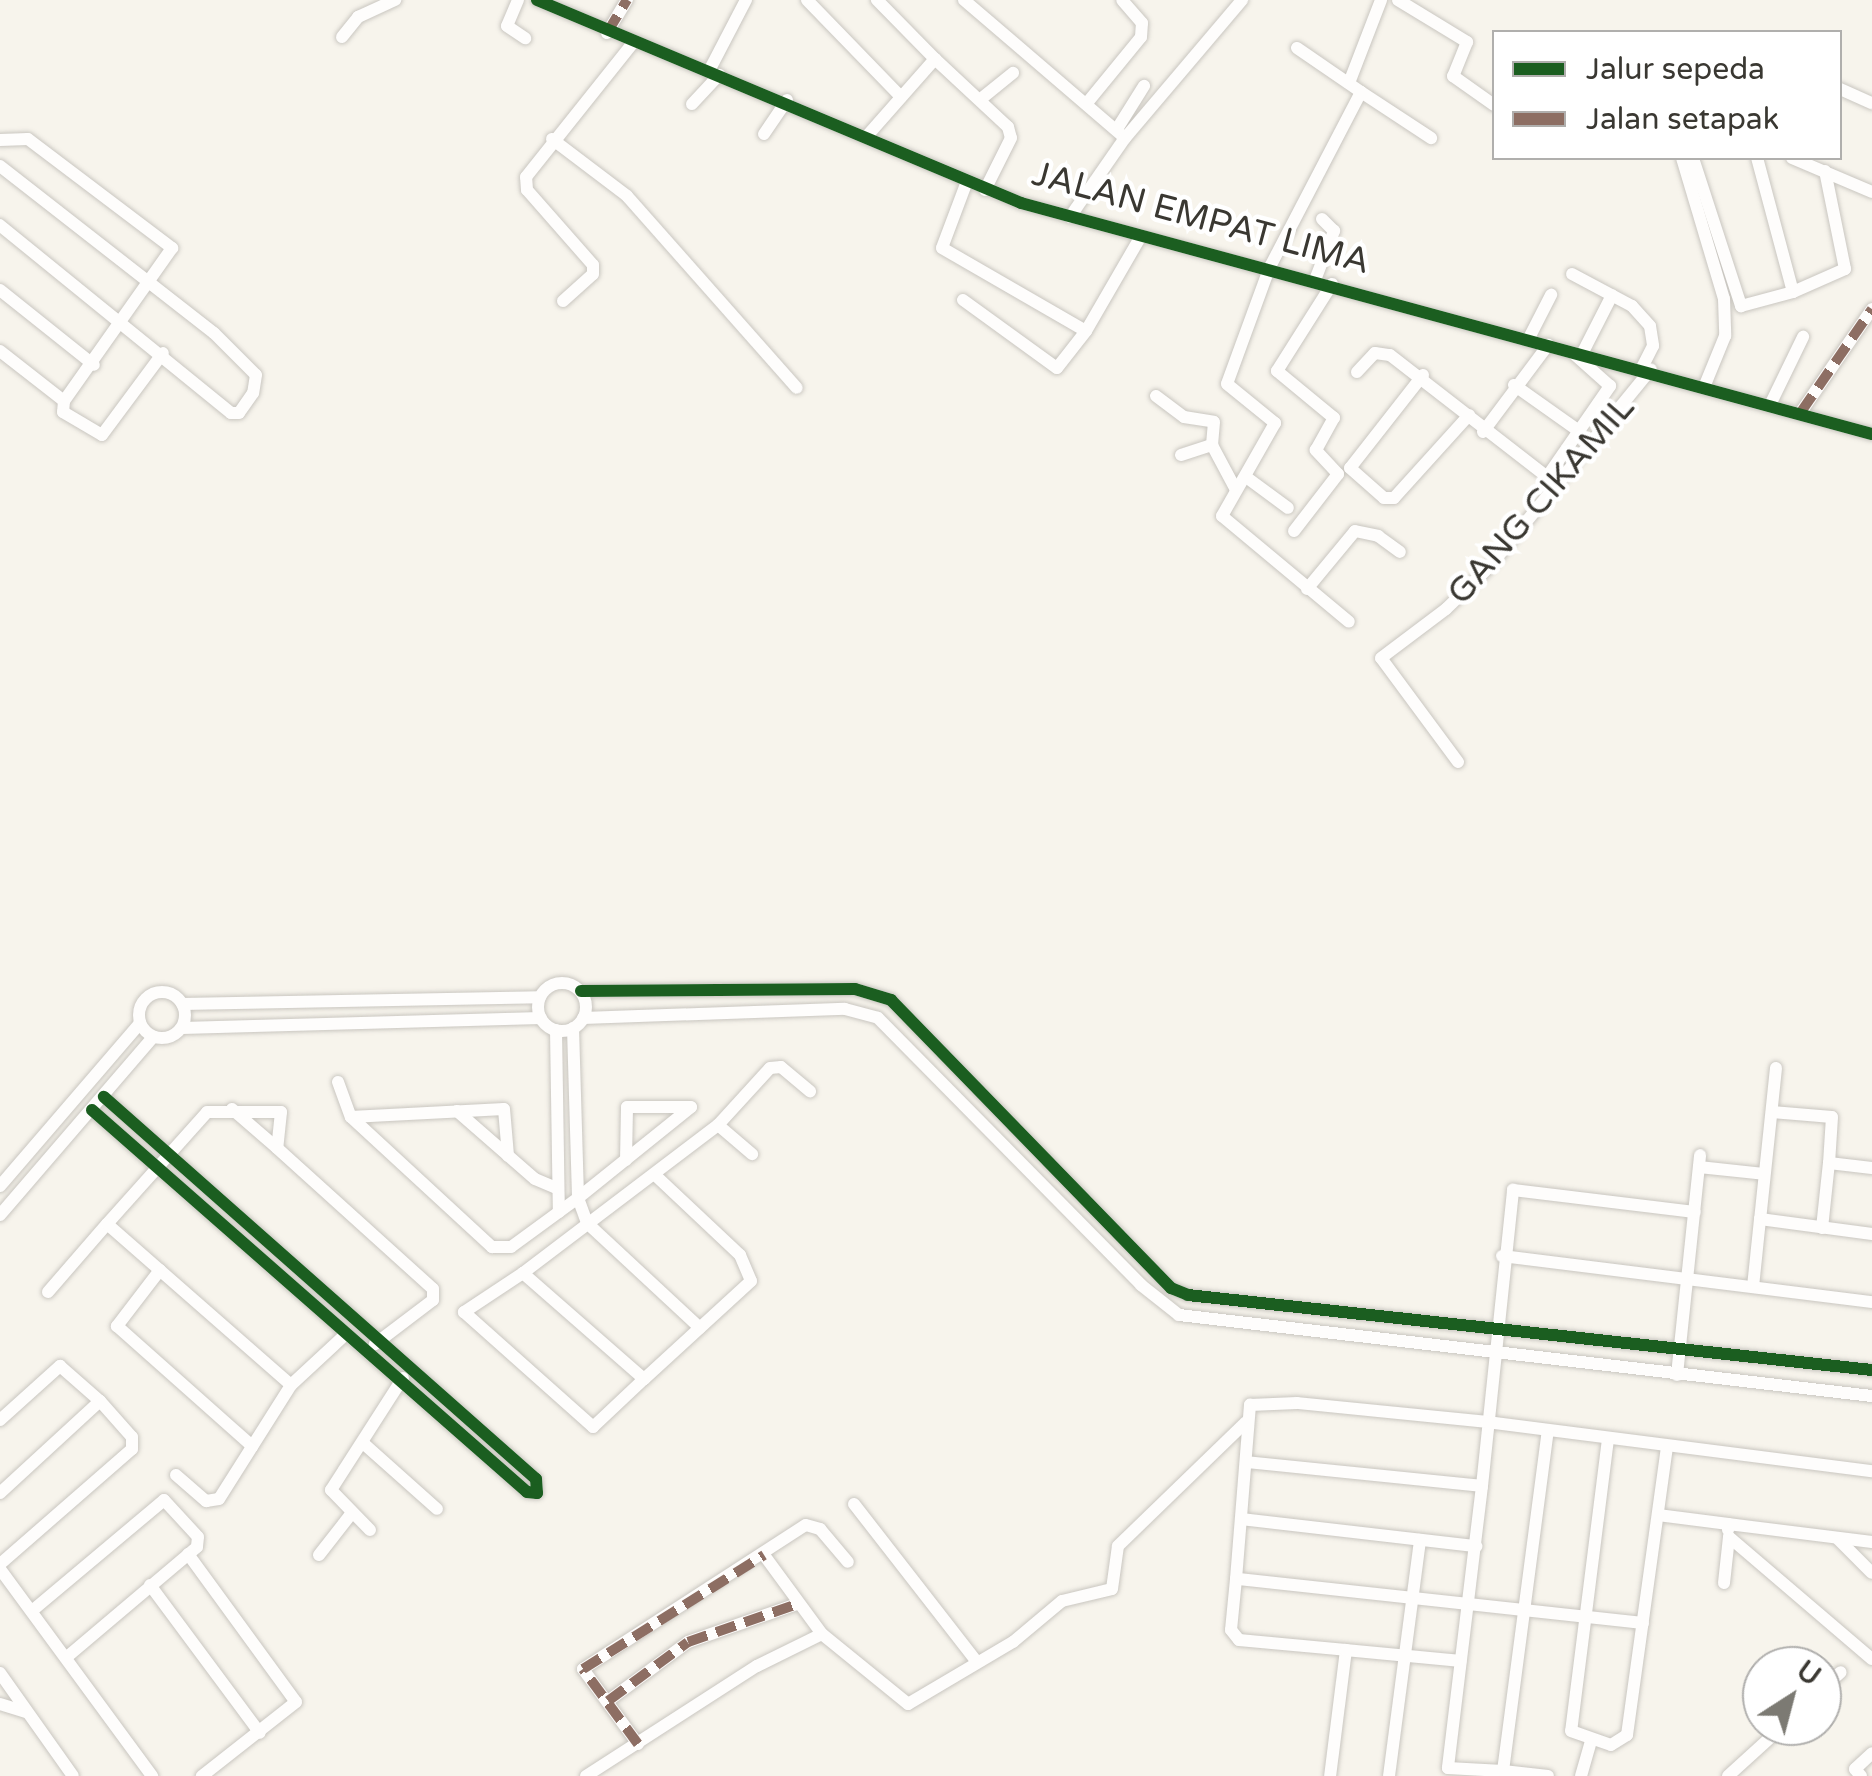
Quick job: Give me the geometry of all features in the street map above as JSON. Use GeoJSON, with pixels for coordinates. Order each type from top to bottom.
{"type":"FeatureCollection","features":[{"type":"Feature","properties":{"kind":"street"},"geometry":{"type":"LineString","coordinates":[[342,37],[358,17],[395,0]]}},
{"type":"Feature","properties":{"kind":"street"},"geometry":{"type":"LineString","coordinates":[[518,0],[507,26],[525,38]]}},
{"type":"Feature","properties":{"kind":"street","name":"JALAN EMPAT LIMA"},"geometry":{"type":"LineString","coordinates":[[537,0],[634,44],[787,100],[984,190],[1070,217],[1646,368],[1872,434]]}},
{"type":"Feature","properties":{"kind":"street"},"geometry":{"type":"LineString","coordinates":[[607,32],[627,0]]}},
{"type":"Feature","properties":{"kind":"street"},"geometry":{"type":"LineString","coordinates":[[692,104],[714,73],[746,0]]}},
{"type":"Feature","properties":{"kind":"street"},"geometry":{"type":"LineString","coordinates":[[807,0],[900,97]]}},
{"type":"Feature","properties":{"kind":"street"},"geometry":{"type":"LineString","coordinates":[[876,0],[935,59],[982,98],[1011,138],[984,190]]}},
{"type":"Feature","properties":{"kind":"street"},"geometry":{"type":"LineString","coordinates":[[964,0],[1121,133]]}},
{"type":"Feature","properties":{"kind":"street"},"geometry":{"type":"LineString","coordinates":[[1087,104],[1141,37],[1142,23],[1122,0]]}},
{"type":"Feature","properties":{"kind":"street"},"geometry":{"type":"LineString","coordinates":[[1121,133],[1242,0]]}},
{"type":"Feature","properties":{"kind":"street"},"geometry":{"type":"LineString","coordinates":[[1348,83],[1381,0]]}},
{"type":"Feature","properties":{"kind":"street"},"geometry":{"type":"LineString","coordinates":[[1398,0],[1467,42],[1453,76],[1492,104]]}},
{"type":"Feature","properties":{"kind":"street"},"geometry":{"type":"LineString","coordinates":[[563,300],[593,274],[593,265],[527,190],[526,178],[552,139],[634,44]]}},
{"type":"Feature","properties":{"kind":"street"},"geometry":{"type":"LineString","coordinates":[[1297,48],[1431,138]]}},
{"type":"Feature","properties":{"kind":"street"},"geometry":{"type":"LineString","coordinates":[[866,136],[935,59]]}},
{"type":"Feature","properties":{"kind":"street"},"geometry":{"type":"LineString","coordinates":[[982,98],[1013,73]]}},
{"type":"Feature","properties":{"kind":"street"},"geometry":{"type":"LineString","coordinates":[[1070,217],[1121,133],[1144,86]]}},
{"type":"Feature","properties":{"kind":"street"},"geometry":{"type":"LineString","coordinates":[[1842,90],[1872,103]]}},
{"type":"Feature","properties":{"kind":"street"},"geometry":{"type":"LineString","coordinates":[[1349,622],[1224,522],[1223,510],[1275,423],[1226,388],[1269,269],[1361,92]]}},
{"type":"Feature","properties":{"kind":"street"},"geometry":{"type":"LineString","coordinates":[[764,134],[787,100]]}},
{"type":"Feature","properties":{"kind":"street"},"geometry":{"type":"LineString","coordinates":[[552,139],[627,196],[797,388]]}},
{"type":"Feature","properties":{"kind":"street"},"geometry":{"type":"LineString","coordinates":[[0,140],[28,140],[170,242],[171,256],[64,402],[63,412],[102,435],[163,354]]}},
{"type":"Feature","properties":{"kind":"street"},"geometry":{"type":"LineString","coordinates":[[1683,160],[1724,300],[1726,336],[1705,386]]}},
{"type":"Feature","properties":{"kind":"street"},"geometry":{"type":"LineString","coordinates":[[1694,160],[1736,302],[1793,292],[1845,268],[1825,171]]}},
{"type":"Feature","properties":{"kind":"street"},"geometry":{"type":"LineString","coordinates":[[1758,160],[1793,292]]}},
{"type":"Feature","properties":{"kind":"street"},"geometry":{"type":"LineString","coordinates":[[1797,160],[1872,192]]}},
{"type":"Feature","properties":{"kind":"street"},"geometry":{"type":"LineString","coordinates":[[0,166],[214,333],[258,383],[239,413],[231,413],[124,321],[0,225]]}},
{"type":"Feature","properties":{"kind":"street"},"geometry":{"type":"LineString","coordinates":[[966,184],[942,248],[1086,332]]}},
{"type":"Feature","properties":{"kind":"street"},"geometry":{"type":"LineString","coordinates":[[1315,280],[1334,230],[1322,220]]}},
{"type":"Feature","properties":{"kind":"street"},"geometry":{"type":"LineString","coordinates":[[964,300],[1056,368],[1086,332],[1141,236]]}},
{"type":"Feature","properties":{"kind":"street"},"geometry":{"type":"LineString","coordinates":[[1572,274],[1632,306],[1655,335],[1646,368]]}},
{"type":"Feature","properties":{"kind":"street"},"geometry":{"type":"LineString","coordinates":[[1294,531],[1338,474],[1316,450],[1334,418],[1277,371],[1332,284]]}},
{"type":"Feature","properties":{"kind":"street"},"geometry":{"type":"LineString","coordinates":[[0,290],[94,364]]}},
{"type":"Feature","properties":{"kind":"street"},"geometry":{"type":"LineString","coordinates":[[1357,372],[1381,351],[1423,375],[1483,432],[1546,476],[1610,386],[1577,353],[1612,294]]}},
{"type":"Feature","properties":{"kind":"street"},"geometry":{"type":"LineString","coordinates":[[1528,340],[1552,295]]}},
{"type":"Feature","properties":{"kind":"street"},"geometry":{"type":"LineString","coordinates":[[1801,412],[1872,309]]}},
{"type":"Feature","properties":{"kind":"street"},"geometry":{"type":"LineString","coordinates":[[1770,405],[1803,337]]}},
{"type":"Feature","properties":{"kind":"street"},"geometry":{"type":"LineString","coordinates":[[1483,432],[1514,385],[1548,345]]}},
{"type":"Feature","properties":{"kind":"street"},"geometry":{"type":"LineString","coordinates":[[0,351],[64,402]]}},
{"type":"Feature","properties":{"kind":"street","name":"GANG CIKAMIL"},"geometry":{"type":"LineString","coordinates":[[1458,762],[1379,662],[1490,566],[1646,368]]}},
{"type":"Feature","properties":{"kind":"street"},"geometry":{"type":"LineString","coordinates":[[1423,375],[1350,468],[1384,498],[1394,498],[1469,415]]}},
{"type":"Feature","properties":{"kind":"street"},"geometry":{"type":"LineString","coordinates":[[1514,385],[1578,431]]}},
{"type":"Feature","properties":{"kind":"street"},"geometry":{"type":"LineString","coordinates":[[1156,396],[1178,414],[1214,422],[1212,445],[1236,490]]}},
{"type":"Feature","properties":{"kind":"street"},"geometry":{"type":"LineString","coordinates":[[1181,455],[1212,445]]}},
{"type":"Feature","properties":{"kind":"street"},"geometry":{"type":"LineString","coordinates":[[1246,476],[1288,508]]}},
{"type":"Feature","properties":{"kind":"street"},"geometry":{"type":"LineString","coordinates":[[1307,589],[1355,531],[1378,536],[1400,552]]}},
{"type":"Feature","properties":{"kind":"street"},"geometry":{"type":"LineString","coordinates":[[0,1186],[140,1023],[140,1009],[151,995],[169,993],[182,1004],[540,997],[554,984],[581,992],[855,989],[891,1000],[1171,1288],[1188,1295],[1872,1370]]}},
{"type":"Feature","properties":{"kind":"street"},"geometry":{"type":"LineString","coordinates":[[581,992],[575,1064],[578,1198],[587,1223],[700,1328]]}},
{"type":"Feature","properties":{"kind":"street"},"geometry":{"type":"LineString","coordinates":[[540,997],[541,1018]]}},
{"type":"Feature","properties":{"kind":"street"},"geometry":{"type":"LineString","coordinates":[[182,1004],[182,1028]]}},
{"type":"Feature","properties":{"kind":"street"},"geometry":{"type":"LineString","coordinates":[[556,1030],[578,1023],[865,1012],[878,1018],[1158,1302],[1179,1314],[1872,1396]]}},
{"type":"Feature","properties":{"kind":"street"},"geometry":{"type":"LineString","coordinates":[[0,1215],[154,1037],[173,1036],[182,1028],[541,1018],[556,1030],[560,1064],[559,1212]]}},
{"type":"Feature","properties":{"kind":"street"},"geometry":{"type":"LineString","coordinates":[[140,1023],[154,1037]]}},
{"type":"Feature","properties":{"kind":"street"},"geometry":{"type":"LineString","coordinates":[[560,1064],[575,1064]]}},
{"type":"Feature","properties":{"kind":"street"},"geometry":{"type":"LineString","coordinates":[[656,1175],[752,1272],[746,1289],[593,1427],[464,1312],[656,1175],[718,1124],[770,1068],[780,1067],[810,1090]]}},
{"type":"Feature","properties":{"kind":"street"},"geometry":{"type":"LineString","coordinates":[[1753,1287],[1776,1068]]}},
{"type":"Feature","properties":{"kind":"street"},"geometry":{"type":"LineString","coordinates":[[338,1082],[351,1117],[492,1246],[511,1248],[693,1110],[692,1108],[627,1108],[626,1160]]}},
{"type":"Feature","properties":{"kind":"street"},"geometry":{"type":"LineString","coordinates":[[92,1110],[526,1492],[537,1493],[536,1479],[104,1096]]}},
{"type":"Feature","properties":{"kind":"street"},"geometry":{"type":"LineString","coordinates":[[232,1109],[433,1289],[432,1300],[366,1352]]}},
{"type":"Feature","properties":{"kind":"street"},"geometry":{"type":"LineString","coordinates":[[351,1117],[504,1109],[508,1156]]}},
{"type":"Feature","properties":{"kind":"street"},"geometry":{"type":"LineString","coordinates":[[456,1111],[508,1156],[558,1189]]}},
{"type":"Feature","properties":{"kind":"street"},"geometry":{"type":"LineString","coordinates":[[48,1292],[206,1112],[281,1112],[277,1148]]}},
{"type":"Feature","properties":{"kind":"street"},"geometry":{"type":"LineString","coordinates":[[1772,1112],[1832,1117],[1822,1228]]}},
{"type":"Feature","properties":{"kind":"street"},"geometry":{"type":"LineString","coordinates":[[718,1124],[752,1154]]}},
{"type":"Feature","properties":{"kind":"street"},"geometry":{"type":"LineString","coordinates":[[1677,1375],[1699,1161],[1764,1174]]}},
{"type":"Feature","properties":{"kind":"street"},"geometry":{"type":"LineString","coordinates":[[560,1162],[577,1162]]}},
{"type":"Feature","properties":{"kind":"street"},"geometry":{"type":"LineString","coordinates":[[1830,1163],[1872,1168]]}},
{"type":"Feature","properties":{"kind":"street"},"geometry":{"type":"LineString","coordinates":[[1548,1776],[1504,1771],[1447,1772],[1476,1546],[1491,1350],[1513,1190],[1695,1212]]}},
{"type":"Feature","properties":{"kind":"street"},"geometry":{"type":"LineString","coordinates":[[1087,1228],[1100,1214]]}},
{"type":"Feature","properties":{"kind":"street"},"geometry":{"type":"LineString","coordinates":[[1760,1219],[1872,1234]]}},
{"type":"Feature","properties":{"kind":"street"},"geometry":{"type":"LineString","coordinates":[[107,1224],[290,1384]]}},
{"type":"Feature","properties":{"kind":"street"},"geometry":{"type":"LineString","coordinates":[[1502,1256],[1872,1302]]}},
{"type":"Feature","properties":{"kind":"street"},"geometry":{"type":"LineString","coordinates":[[160,1270],[117,1326],[252,1446]]}},
{"type":"Feature","properties":{"kind":"street"},"geometry":{"type":"LineString","coordinates":[[523,1273],[644,1379]]}},
{"type":"Feature","properties":{"kind":"street"},"geometry":{"type":"LineString","coordinates":[[1331,1333],[1332,1312]]}},
{"type":"Feature","properties":{"kind":"street"},"geometry":{"type":"LineString","coordinates":[[176,1475],[214,1502],[290,1384],[346,1335]]}},
{"type":"Feature","properties":{"kind":"street"},"geometry":{"type":"LineString","coordinates":[[0,1420],[60,1366],[100,1401],[134,1446],[0,1566],[152,1776]]}},
{"type":"Feature","properties":{"kind":"street"},"geometry":{"type":"LineString","coordinates":[[370,1530],[330,1494],[411,1368]]}},
{"type":"Feature","properties":{"kind":"street"},"geometry":{"type":"LineString","coordinates":[[0,1493],[100,1401]]}},
{"type":"Feature","properties":{"kind":"street"},"geometry":{"type":"LineString","coordinates":[[1460,1662],[1239,1640],[1231,1630],[1250,1406],[1261,1401],[1488,1422],[1872,1472]]}},
{"type":"Feature","properties":{"kind":"street"},"geometry":{"type":"LineString","coordinates":[[764,1556],[822,1634],[908,1704],[977,1662],[1062,1601],[1112,1589],[1118,1546],[1246,1422]]}},
{"type":"Feature","properties":{"kind":"street"},"geometry":{"type":"LineString","coordinates":[[1504,1771],[1548,1431]]}},
{"type":"Feature","properties":{"kind":"street"},"geometry":{"type":"LineString","coordinates":[[1608,1438],[1571,1731],[1611,1745],[1628,1735],[1667,1448]]}},
{"type":"Feature","properties":{"kind":"street"},"geometry":{"type":"LineString","coordinates":[[363,1443],[436,1509]]}},
{"type":"Feature","properties":{"kind":"street"},"geometry":{"type":"LineString","coordinates":[[1246,1462],[1482,1486]]}},
{"type":"Feature","properties":{"kind":"street"},"geometry":{"type":"LineString","coordinates":[[33,1610],[164,1500],[198,1538],[188,1554],[66,1657]]}},
{"type":"Feature","properties":{"kind":"street"},"geometry":{"type":"LineString","coordinates":[[854,1504],[977,1662]]}},
{"type":"Feature","properties":{"kind":"street"},"geometry":{"type":"LineString","coordinates":[[319,1555],[351,1514]]}},
{"type":"Feature","properties":{"kind":"street"},"geometry":{"type":"LineString","coordinates":[[1658,1515],[1728,1531],[1872,1542]]}},
{"type":"Feature","properties":{"kind":"street"},"geometry":{"type":"LineString","coordinates":[[1241,1519],[1476,1546]]}},
{"type":"Feature","properties":{"kind":"street"},"geometry":{"type":"LineString","coordinates":[[638,1744],[583,1669],[812,1524],[848,1562]]}},
{"type":"Feature","properties":{"kind":"street"},"geometry":{"type":"LineString","coordinates":[[1724,1583],[1728,1531]]}},
{"type":"Feature","properties":{"kind":"street"},"geometry":{"type":"LineString","coordinates":[[1728,1531],[1872,1659]]}},
{"type":"Feature","properties":{"kind":"street"},"geometry":{"type":"LineString","coordinates":[[1837,1538],[1872,1572]]}},
{"type":"Feature","properties":{"kind":"street"},"geometry":{"type":"LineString","coordinates":[[1389,1776],[1420,1540]]}},
{"type":"Feature","properties":{"kind":"street"},"geometry":{"type":"LineString","coordinates":[[188,1554],[296,1702],[202,1776]]}},
{"type":"Feature","properties":{"kind":"street"},"geometry":{"type":"LineString","coordinates":[[1236,1579],[1643,1623]]}},
{"type":"Feature","properties":{"kind":"street"},"geometry":{"type":"LineString","coordinates":[[150,1585],[260,1733]]}},
{"type":"Feature","properties":{"kind":"street"},"geometry":{"type":"LineString","coordinates":[[608,1701],[688,1642],[797,1604]]}},
{"type":"Feature","properties":{"kind":"street"},"geometry":{"type":"LineString","coordinates":[[586,1776],[757,1666],[822,1634]]}},
{"type":"Feature","properties":{"kind":"street"},"geometry":{"type":"LineString","coordinates":[[1330,1776],[1346,1650]]}},
{"type":"Feature","properties":{"kind":"street"},"geometry":{"type":"LineString","coordinates":[[0,1673],[73,1776]]}},
{"type":"Feature","properties":{"kind":"street"},"geometry":{"type":"LineString","coordinates":[[0,1704],[28,1712]]}},
{"type":"Feature","properties":{"kind":"street"},"geometry":{"type":"LineString","coordinates":[[1581,1776],[1591,1740]]}},
{"type":"Feature","properties":{"kind":"street"},"geometry":{"type":"LineString","coordinates":[[1728,1776],[1761,1746]]}},
{"type":"Feature","properties":{"kind":"street"},"geometry":{"type":"LineString","coordinates":[[1861,1776],[1855,1769],[1872,1753]]}},
{"type":"Feature","properties":{"kind":"marked path"},"geometry":{"type":"LineString","coordinates":[[607,33],[627,0]]}},
{"type":"Feature","properties":{"kind":"marked path"},"geometry":{"type":"LineString","coordinates":[[1801,412],[1872,309]]}},
{"type":"Feature","properties":{"kind":"marked path"},"geometry":{"type":"LineString","coordinates":[[638,1744],[583,1669],[764,1555]]}},
{"type":"Feature","properties":{"kind":"marked path"},"geometry":{"type":"LineString","coordinates":[[608,1701],[688,1642],[797,1604]]}},
{"type":"Feature","properties":{"kind":"cycle path"},"geometry":{"type":"LineString","coordinates":[[537,0],[1021,203],[1872,434]]}},
{"type":"Feature","properties":{"kind":"cycle path"},"geometry":{"type":"LineString","coordinates":[[581,991],[855,989],[891,1000],[1171,1288],[1188,1295],[1872,1370]]}},
{"type":"Feature","properties":{"kind":"cycle path"},"geometry":{"type":"LineString","coordinates":[[92,1110],[527,1492],[537,1493],[536,1479],[104,1097]]}}]}
